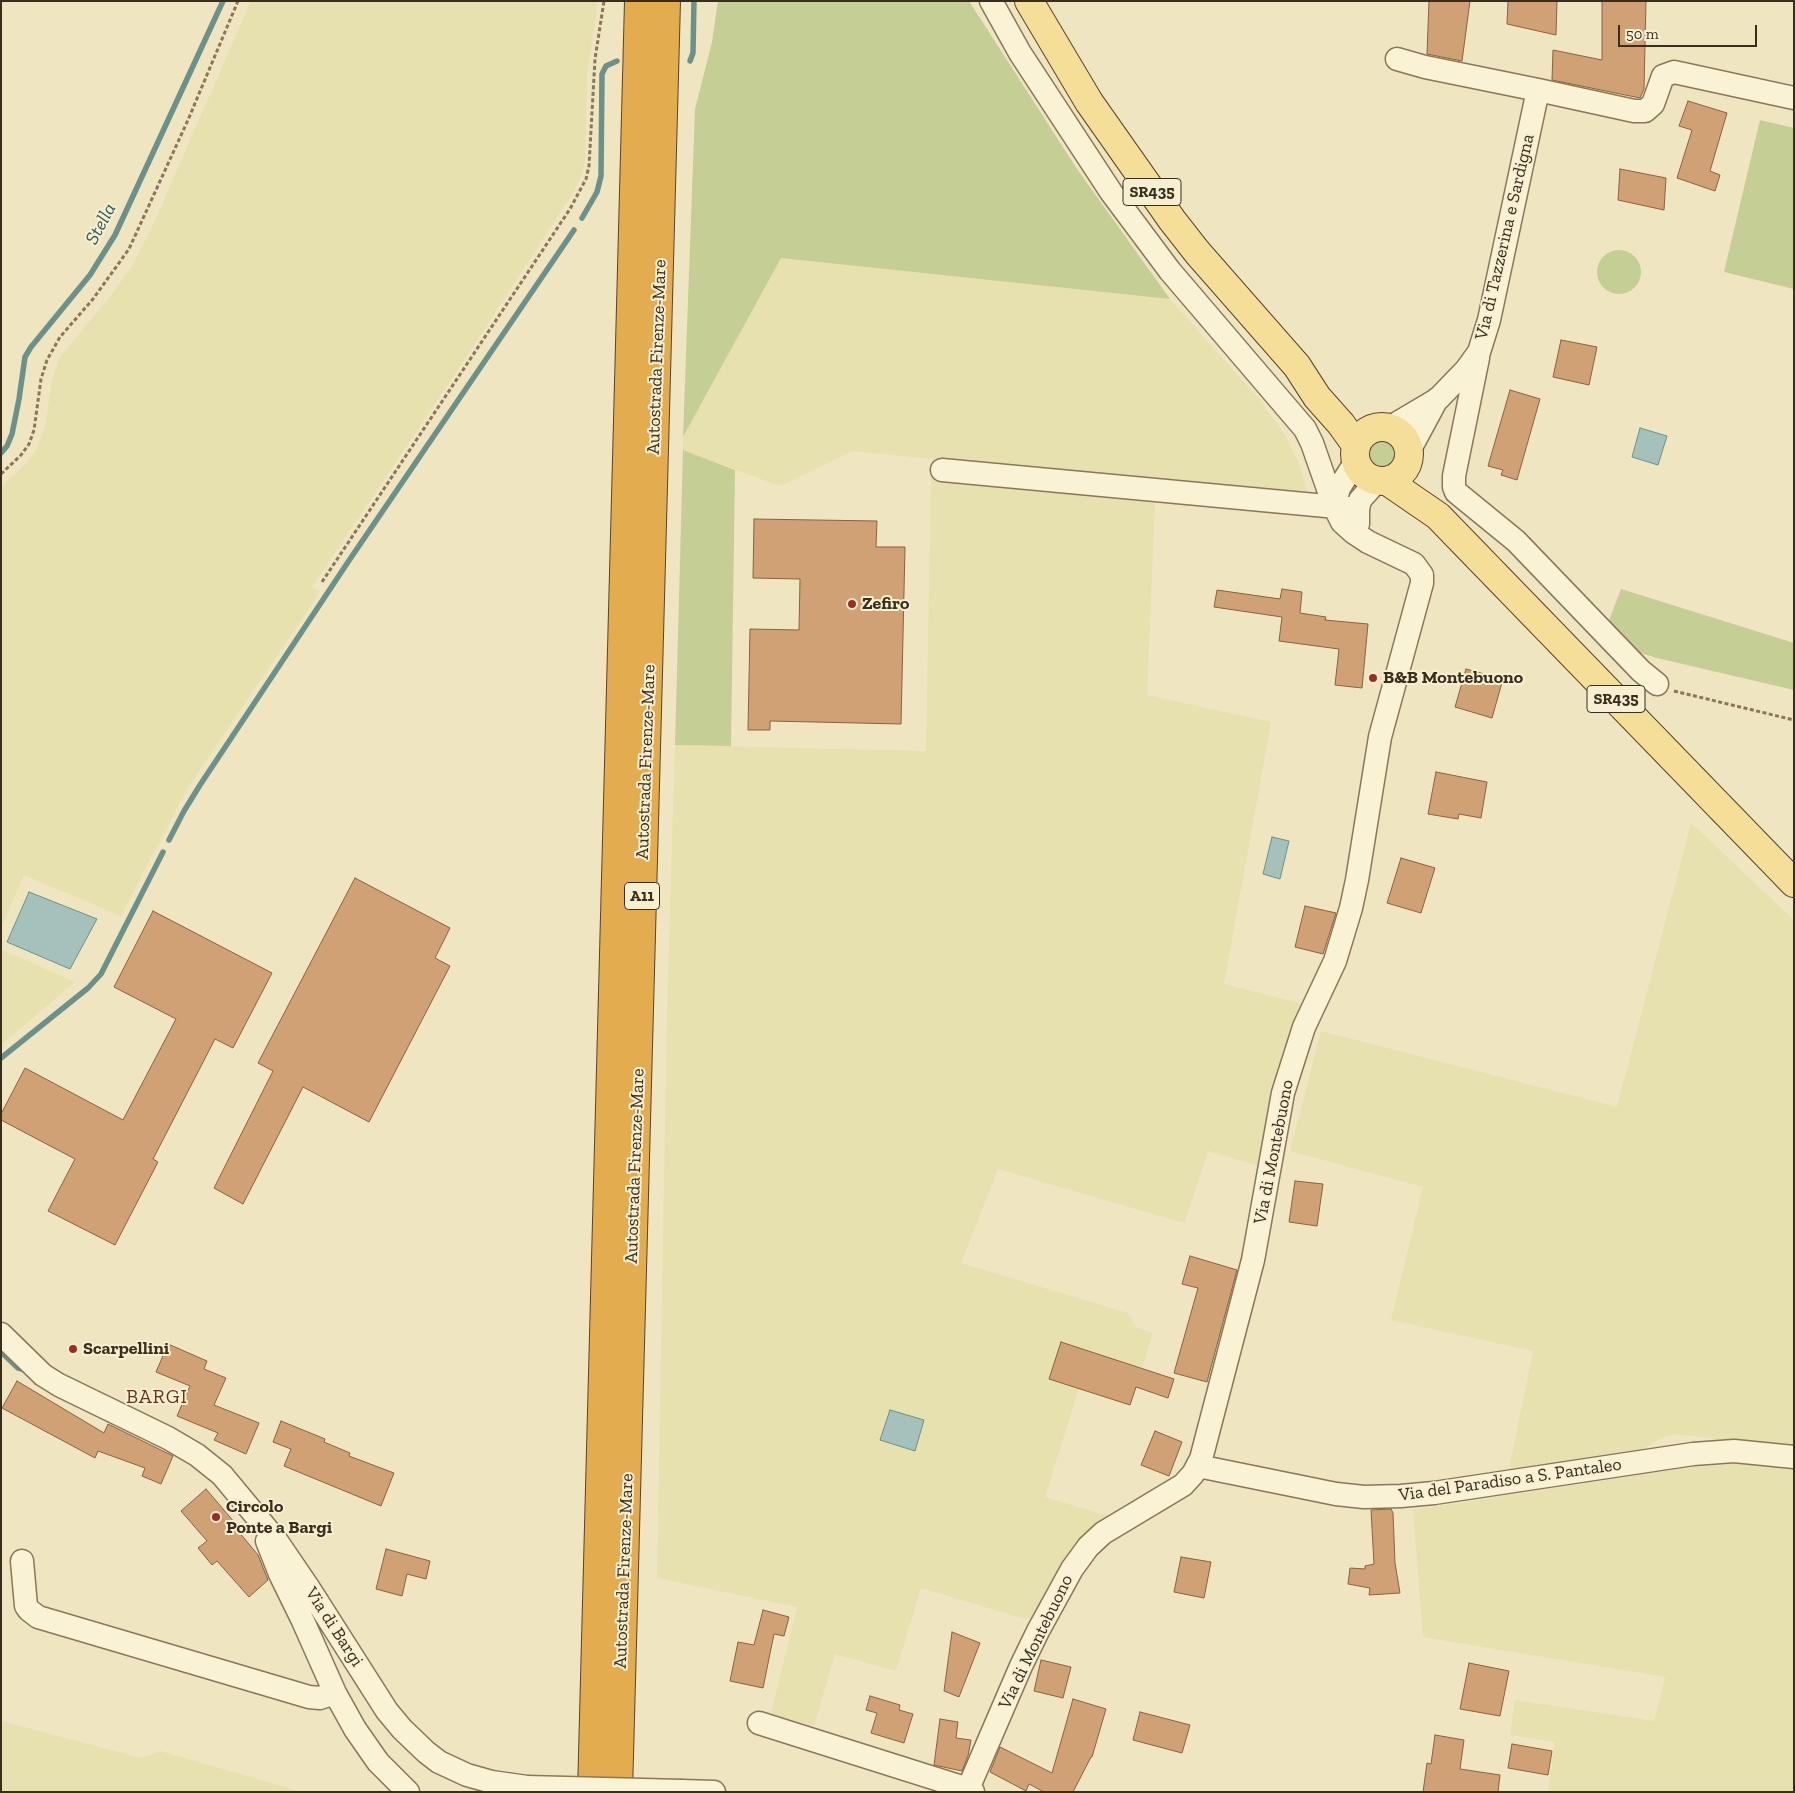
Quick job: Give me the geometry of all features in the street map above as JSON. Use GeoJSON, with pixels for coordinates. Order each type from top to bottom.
{"type":"FeatureCollection","features":[{"type":"Feature","properties":{"kind":"highway","name":"Autostrada Firenze-Mare"},"geometry":{"type":"LineString","coordinates":[[592,1792],[639,1]]}},
{"type":"Feature","properties":{"kind":"highway","name":"Autostrada Firenze-Mare"},"geometry":{"type":"LineString","coordinates":[[618,1792],[666,1]]}},
{"type":"Feature","properties":{"kind":"main road","name":"SR435"},"geometry":{"type":"LineString","coordinates":[[1028,1],[1089,102],[1167,213],[1197,252],[1296,366],[1317,397],[1365,447]]}},
{"type":"Feature","properties":{"kind":"main road","name":"SR435"},"geometry":{"type":"LineString","coordinates":[[1365,447],[1402,436],[1408,456]]}},
{"type":"Feature","properties":{"kind":"main road","name":"SR435"},"geometry":{"type":"LineString","coordinates":[[1365,447],[1361,472],[1371,479],[1382,481]]}},
{"type":"Feature","properties":{"kind":"main road"},"geometry":{"type":"LineString","coordinates":[[1382,481],[1400,474],[1408,456]]}},
{"type":"Feature","properties":{"kind":"main road"},"geometry":{"type":"LineString","coordinates":[[1408,456],[1438,516]]}},
{"type":"Feature","properties":{"kind":"main road"},"geometry":{"type":"LineString","coordinates":[[1382,481],[1438,516]]}},
{"type":"Feature","properties":{"kind":"main road","name":"SR435"},"geometry":{"type":"LineString","coordinates":[[1438,516],[1794,882]]}},
{"type":"Feature","properties":{"kind":"street","name":"Via di Montebuono"},"geometry":{"type":"LineString","coordinates":[[970,1790],[1038,1630],[1064,1582],[1081,1556],[1095,1540],[1108,1530],[1183,1485],[1198,1466],[1229,1356],[1253,1260],[1283,1093],[1304,1027],[1335,961],[1351,908],[1380,737],[1422,583],[1422,575],[1414,564],[1360,537],[1342,522],[1334,506],[1312,442],[1301,424],[1176,278],[1111,192],[1020,52],[991,1]]}},
{"type":"Feature","properties":{"kind":"street"},"geometry":{"type":"LineString","coordinates":[[1397,59],[1425,67],[1634,111],[1645,111],[1653,104],[1664,76],[1674,72],[1794,98]]}},
{"type":"Feature","properties":{"kind":"street","name":"Via di Tazzerina e Sardigna"},"geometry":{"type":"LineString","coordinates":[[1438,399],[1466,370],[1479,352],[1489,320],[1538,90]]}},
{"type":"Feature","properties":{"kind":"street"},"geometry":{"type":"LineString","coordinates":[[1479,352],[1454,476],[1456,492],[1516,541],[1641,671],[1657,684]]}},
{"type":"Feature","properties":{"kind":"street"},"geometry":{"type":"LineString","coordinates":[[1320,465],[1365,447],[1438,399]]}},
{"type":"Feature","properties":{"kind":"street"},"geometry":{"type":"LineString","coordinates":[[1408,456],[1438,399]]}},
{"type":"Feature","properties":{"kind":"street"},"geometry":{"type":"LineString","coordinates":[[1334,506],[1339,488],[1365,447]]}},
{"type":"Feature","properties":{"kind":"street"},"geometry":{"type":"LineString","coordinates":[[942,470],[1358,509]]}},
{"type":"Feature","properties":{"kind":"street"},"geometry":{"type":"LineString","coordinates":[[1360,537],[1358,509],[1362,496],[1382,481]]}},
{"type":"Feature","properties":{"kind":"street","name":"Via di Bargi"},"geometry":{"type":"LineString","coordinates":[[1,1334],[32,1366],[59,1385],[141,1424],[197,1455],[222,1476],[276,1540],[377,1696],[402,1729],[426,1752],[452,1769],[487,1781],[527,1787],[714,1792]]}},
{"type":"Feature","properties":{"kind":"street","name":"Via del Paradiso a S. Pantaleo"},"geometry":{"type":"LineString","coordinates":[[1198,1466],[1336,1494],[1400,1496],[1693,1454],[1734,1451],[1794,1457]]}},
{"type":"Feature","properties":{"kind":"street"},"geometry":{"type":"LineString","coordinates":[[256,1515],[280,1574],[335,1693],[355,1729],[378,1762],[408,1792]]}},
{"type":"Feature","properties":{"kind":"street"},"geometry":{"type":"LineString","coordinates":[[22,1560],[26,1606],[38,1617],[309,1697],[320,1698],[335,1693]]}},
{"type":"Feature","properties":{"kind":"street"},"geometry":{"type":"LineString","coordinates":[[759,1723],[970,1790]]}},
{"type":"Feature","properties":{"kind":"path"},"geometry":{"type":"LineString","coordinates":[[1,474],[21,455],[32,437],[41,379],[47,360],[60,337],[93,298],[129,249],[188,120],[238,1]]}},
{"type":"Feature","properties":{"kind":"path"},"geometry":{"type":"LineString","coordinates":[[322,582],[570,209],[582,187],[589,166],[595,59],[604,1]]}},
{"type":"Feature","properties":{"kind":"path"},"geometry":{"type":"LineString","coordinates":[[1657,684],[1692,696],[1794,720]]}},
{"type":"Feature","properties":{"kind":"shaded area"},"geometry":{"type":"Polygon","coordinates":[[[251,1],[598,1],[587,76],[585,159],[582,174],[573,193],[455,374],[312,587],[320,592],[187,789],[121,916],[24,875],[1,928],[1,487],[35,452],[45,427],[52,380],[60,357],[112,294],[133,264],[152,227],[251,1]]]}},
{"type":"Feature","properties":{"kind":"shaded area"},"geometry":{"type":"Polygon","coordinates":[[[781,258],[1170,299],[1259,399],[1285,435],[1301,468],[1308,496],[852,451],[780,486],[683,450],[683,437],[781,258]]]}},
{"type":"Feature","properties":{"kind":"shaded area"},"geometry":{"type":"Polygon","coordinates":[[[931,478],[1155,503],[1147,695],[1271,722],[1224,984],[1303,1004],[1260,1166],[1208,1151],[1184,1223],[998,1169],[961,1263],[1128,1313],[1136,1327],[1153,1333],[1142,1368],[1062,1342],[1079,1388],[1045,1497],[1112,1517],[1030,1619],[921,1588],[896,1671],[835,1654],[814,1726],[771,1714],[797,1607],[657,1578],[667,1010],[675,745],[926,751],[931,478]]]}},
{"type":"Feature","properties":{"kind":"shaded area"},"geometry":{"type":"Polygon","coordinates":[[[1691,823],[1794,920],[1794,1450],[1678,1434],[1663,1437],[1633,1455],[1508,1475],[1533,1351],[1391,1320],[1423,1187],[1290,1151],[1321,1031],[1617,1107],[1691,823]]]}},
{"type":"Feature","properties":{"kind":"shaded area"},"geometry":{"type":"Polygon","coordinates":[[[1,949],[75,982],[1,1045],[1,949]]]}},
{"type":"Feature","properties":{"kind":"shaded area"},"geometry":{"type":"Polygon","coordinates":[[[1734,1464],[1794,1470],[1794,1792],[1548,1792],[1555,1742],[1510,1735],[1515,1700],[1654,1721],[1665,1677],[1423,1637],[1413,1510],[1685,1468],[1734,1464]]]}},
{"type":"Feature","properties":{"kind":"shaded area"},"geometry":{"type":"Polygon","coordinates":[[[1,1721],[141,1758],[160,1751],[303,1792],[1,1792],[1,1721]]]}},
{"type":"Feature","properties":{"kind":"green space"},"geometry":{"type":"Polygon","coordinates":[[[718,1],[969,1],[1077,169],[1170,299],[781,258],[683,437],[695,109],[712,42],[718,1]]]}},
{"type":"Feature","properties":{"kind":"green space"},"geometry":{"type":"Polygon","coordinates":[[[1760,120],[1794,128],[1794,289],[1724,272],[1760,120]]]}},
{"type":"Feature","properties":{"kind":"green space"},"geometry":{"type":"Polygon","coordinates":[[[1615,250],[1623,250],[1635,256],[1641,272],[1635,288],[1623,294],[1615,294],[1603,288],[1597,276],[1597,268],[1603,256],[1615,250]]]}},
{"type":"Feature","properties":{"kind":"green space"},"geometry":{"type":"Polygon","coordinates":[[[1382,436],[1389,437],[1395,441],[1399,447],[1399,461],[1395,467],[1389,471],[1382,472],[1375,471],[1369,467],[1365,461],[1364,454],[1365,447],[1369,441],[1375,437],[1382,436]]]}},
{"type":"Feature","properties":{"kind":"green space"},"geometry":{"type":"Polygon","coordinates":[[[683,450],[735,470],[731,746],[675,745],[683,450]]]}},
{"type":"Feature","properties":{"kind":"green space"},"geometry":{"type":"Polygon","coordinates":[[[1621,589],[1794,643],[1794,690],[1657,658],[1625,648],[1607,626],[1621,589]]]}},
{"type":"Feature","properties":{"kind":"water"},"geometry":{"type":"Polygon","coordinates":[[[1640,428],[1667,436],[1658,465],[1632,457],[1640,428]]]}},
{"type":"Feature","properties":{"kind":"water"},"geometry":{"type":"Polygon","coordinates":[[[1272,837],[1289,841],[1280,879],[1263,874],[1272,837]]]}},
{"type":"Feature","properties":{"kind":"water"},"geometry":{"type":"Polygon","coordinates":[[[29,892],[97,919],[70,969],[7,942],[29,892]]]}},
{"type":"Feature","properties":{"kind":"water"},"geometry":{"type":"Polygon","coordinates":[[[890,1410],[924,1420],[915,1451],[880,1440],[890,1410]]]}},
{"type":"Feature","properties":{"kind":"building"},"geometry":{"type":"Polygon","coordinates":[[[1429,1],[1470,1],[1462,61],[1427,54],[1429,1]]]}},
{"type":"Feature","properties":{"kind":"building"},"geometry":{"type":"Polygon","coordinates":[[[1508,1],[1557,1],[1556,35],[1507,24],[1508,1]]]}},
{"type":"Feature","properties":{"kind":"building"},"geometry":{"type":"Polygon","coordinates":[[[1602,1],[1646,1],[1644,89],[1640,98],[1552,80],[1553,50],[1602,60],[1602,1]]]}},
{"type":"Feature","properties":{"kind":"building"},"geometry":{"type":"Polygon","coordinates":[[[1688,101],[1727,113],[1710,171],[1720,175],[1715,191],[1677,178],[1692,130],[1679,126],[1688,101]]]}},
{"type":"Feature","properties":{"kind":"building"},"geometry":{"type":"Polygon","coordinates":[[[1620,169],[1666,178],[1664,210],[1618,200],[1620,169]]]}},
{"type":"Feature","properties":{"kind":"building"},"geometry":{"type":"Polygon","coordinates":[[[1561,340],[1597,347],[1589,385],[1553,377],[1561,340]]]}},
{"type":"Feature","properties":{"kind":"building"},"geometry":{"type":"Polygon","coordinates":[[[1510,390],[1540,399],[1517,480],[1501,475],[1503,470],[1488,466],[1510,390]]]}},
{"type":"Feature","properties":{"kind":"building","name":"Zefiro"},"geometry":{"type":"Polygon","coordinates":[[[754,519],[877,521],[876,547],[905,547],[901,724],[770,721],[770,730],[748,730],[750,629],[799,630],[800,579],[753,578],[754,519]]]}},
{"type":"Feature","properties":{"kind":"building"},"geometry":{"type":"Polygon","coordinates":[[[1282,589],[1302,592],[1300,613],[1326,617],[1325,620],[1368,624],[1362,688],[1335,685],[1339,649],[1279,641],[1282,617],[1214,607],[1217,590],[1280,599],[1282,589]]]}},
{"type":"Feature","properties":{"kind":"building"},"geometry":{"type":"Polygon","coordinates":[[[1466,669],[1503,679],[1492,718],[1455,707],[1466,669]]]}},
{"type":"Feature","properties":{"kind":"building"},"geometry":{"type":"Polygon","coordinates":[[[1436,772],[1487,782],[1481,818],[1459,814],[1458,819],[1428,814],[1436,772]]]}},
{"type":"Feature","properties":{"kind":"building"},"geometry":{"type":"Polygon","coordinates":[[[1401,858],[1435,868],[1421,913],[1387,903],[1401,858]]]}},
{"type":"Feature","properties":{"kind":"building"},"geometry":{"type":"Polygon","coordinates":[[[355,878],[450,928],[435,958],[450,966],[369,1122],[303,1087],[243,1204],[214,1188],[273,1071],[258,1063],[355,878]]]}},
{"type":"Feature","properties":{"kind":"building"},"geometry":{"type":"Polygon","coordinates":[[[1305,906],[1336,913],[1323,954],[1295,947],[1305,906]]]}},
{"type":"Feature","properties":{"kind":"building"},"geometry":{"type":"Polygon","coordinates":[[[153,911],[272,973],[233,1048],[215,1039],[153,1159],[158,1162],[115,1245],[48,1211],[75,1159],[1,1120],[1,1114],[25,1068],[123,1120],[176,1019],[114,987],[153,911]]]}},
{"type":"Feature","properties":{"kind":"building"},"geometry":{"type":"Polygon","coordinates":[[[1295,1181],[1323,1184],[1317,1226],[1289,1222],[1295,1181]]]}},
{"type":"Feature","properties":{"kind":"building"},"geometry":{"type":"Polygon","coordinates":[[[1190,1256],[1237,1270],[1207,1382],[1174,1373],[1198,1288],[1182,1284],[1190,1256]]]}},
{"type":"Feature","properties":{"kind":"building"},"geometry":{"type":"Polygon","coordinates":[[[1061,1342],[1174,1379],[1168,1398],[1136,1387],[1130,1405],[1049,1379],[1061,1342]]]}},
{"type":"Feature","properties":{"kind":"building"},"geometry":{"type":"Polygon","coordinates":[[[168,1344],[207,1361],[204,1369],[226,1378],[214,1405],[259,1423],[246,1454],[214,1440],[218,1433],[177,1416],[190,1386],[156,1372],[168,1344]]]}},
{"type":"Feature","properties":{"kind":"building"},"geometry":{"type":"Polygon","coordinates":[[[17,1381],[104,1433],[108,1424],[173,1456],[161,1484],[142,1476],[145,1468],[98,1451],[95,1458],[2,1408],[17,1381]]]}},
{"type":"Feature","properties":{"kind":"building"},"geometry":{"type":"Polygon","coordinates":[[[281,1421],[325,1439],[324,1442],[350,1453],[349,1456],[394,1473],[381,1506],[284,1466],[291,1449],[273,1442],[281,1421]]]}},
{"type":"Feature","properties":{"kind":"building"},"geometry":{"type":"Polygon","coordinates":[[[1155,1431],[1182,1442],[1169,1476],[1141,1465],[1155,1431]]]}},
{"type":"Feature","properties":{"kind":"building"},"geometry":{"type":"Polygon","coordinates":[[[206,1489],[241,1530],[239,1532],[258,1555],[268,1580],[249,1597],[217,1561],[212,1565],[198,1548],[207,1541],[181,1511],[206,1489]]]}},
{"type":"Feature","properties":{"kind":"building"},"geometry":{"type":"Polygon","coordinates":[[[1391,1509],[1393,1513],[1395,1563],[1400,1593],[1369,1595],[1370,1588],[1348,1584],[1350,1568],[1365,1569],[1365,1566],[1374,1564],[1371,1510],[1391,1509]]]}},
{"type":"Feature","properties":{"kind":"building"},"geometry":{"type":"Polygon","coordinates":[[[386,1549],[430,1561],[426,1579],[407,1574],[402,1596],[376,1589],[386,1549]]]}},
{"type":"Feature","properties":{"kind":"building"},"geometry":{"type":"Polygon","coordinates":[[[1181,1557],[1211,1562],[1204,1598],[1174,1592],[1181,1557]]]}},
{"type":"Feature","properties":{"kind":"building"},"geometry":{"type":"Polygon","coordinates":[[[763,1610],[789,1617],[784,1636],[774,1634],[763,1688],[730,1681],[738,1642],[754,1645],[763,1610]]]}},
{"type":"Feature","properties":{"kind":"building"},"geometry":{"type":"Polygon","coordinates":[[[952,1632],[980,1643],[959,1697],[944,1691],[952,1632]]]}},
{"type":"Feature","properties":{"kind":"building"},"geometry":{"type":"Polygon","coordinates":[[[1041,1660],[1071,1667],[1063,1698],[1034,1691],[1041,1660]]]}},
{"type":"Feature","properties":{"kind":"building"},"geometry":{"type":"Polygon","coordinates":[[[1469,1663],[1509,1671],[1500,1716],[1460,1709],[1469,1663]]]}},
{"type":"Feature","properties":{"kind":"building"},"geometry":{"type":"Polygon","coordinates":[[[870,1696],[900,1705],[899,1710],[913,1714],[904,1743],[871,1733],[877,1713],[866,1710],[870,1696]]]}},
{"type":"Feature","properties":{"kind":"building"},"geometry":{"type":"Polygon","coordinates":[[[1073,1699],[1106,1709],[1092,1757],[1073,1792],[1044,1792],[1029,1784],[1026,1791],[990,1772],[1000,1747],[1052,1773],[1073,1699]]]}},
{"type":"Feature","properties":{"kind":"building"},"geometry":{"type":"Polygon","coordinates":[[[1140,1712],[1190,1725],[1182,1753],[1133,1740],[1140,1712]]]}},
{"type":"Feature","properties":{"kind":"building"},"geometry":{"type":"Polygon","coordinates":[[[940,1719],[958,1722],[956,1738],[971,1740],[968,1756],[962,1771],[934,1765],[940,1719]]]}},
{"type":"Feature","properties":{"kind":"building"},"geometry":{"type":"Polygon","coordinates":[[[1435,1735],[1464,1740],[1460,1769],[1500,1775],[1498,1792],[1423,1792],[1427,1763],[1431,1764],[1435,1735]]]}},
{"type":"Feature","properties":{"kind":"building"},"geometry":{"type":"Polygon","coordinates":[[[1512,1744],[1552,1751],[1548,1775],[1508,1768],[1512,1744]]]}},
{"type":"Feature","properties":{"kind":"waterway","name":"Stella"},"geometry":{"type":"LineString","coordinates":[[1,453],[7,446],[12,434],[25,357],[31,347],[90,275],[115,235],[223,1]]}},
{"type":"Feature","properties":{"kind":"waterway"},"geometry":{"type":"LineString","coordinates":[[690,61],[693,53],[694,1]]}},
{"type":"Feature","properties":{"kind":"waterway"},"geometry":{"type":"LineString","coordinates":[[582,218],[597,192],[601,176],[602,74],[606,66],[617,61]]}},
{"type":"Feature","properties":{"kind":"waterway"},"geometry":{"type":"LineString","coordinates":[[169,840],[200,785],[348,562],[574,230]]}},
{"type":"Feature","properties":{"kind":"waterway"},"geometry":{"type":"LineString","coordinates":[[1,1058],[88,988],[101,974],[163,852]]}},
{"type":"Feature","properties":{"kind":"waterway"},"geometry":{"type":"LineString","coordinates":[[1,1352],[18,1368],[22,1369]]}},
{"type":"Feature","properties":{"kind":"place","name":"Zefiro"},"geometry":{"type":"Point","coordinates":[852,604]}},
{"type":"Feature","properties":{"kind":"place","name":"B&B Montebuono"},"geometry":{"type":"Point","coordinates":[1373,678]}},
{"type":"Feature","properties":{"kind":"place","name":"Scarpellini"},"geometry":{"type":"Point","coordinates":[73,1349]}},
{"type":"Feature","properties":{"kind":"place","name":"Circolo Ponte a Bargi"},"geometry":{"type":"Point","coordinates":[216,1517]}},
{"type":"Feature","properties":{"kind":"district","name":"BARGI"},"geometry":{"type":"Point","coordinates":[157,1397]}}]}
